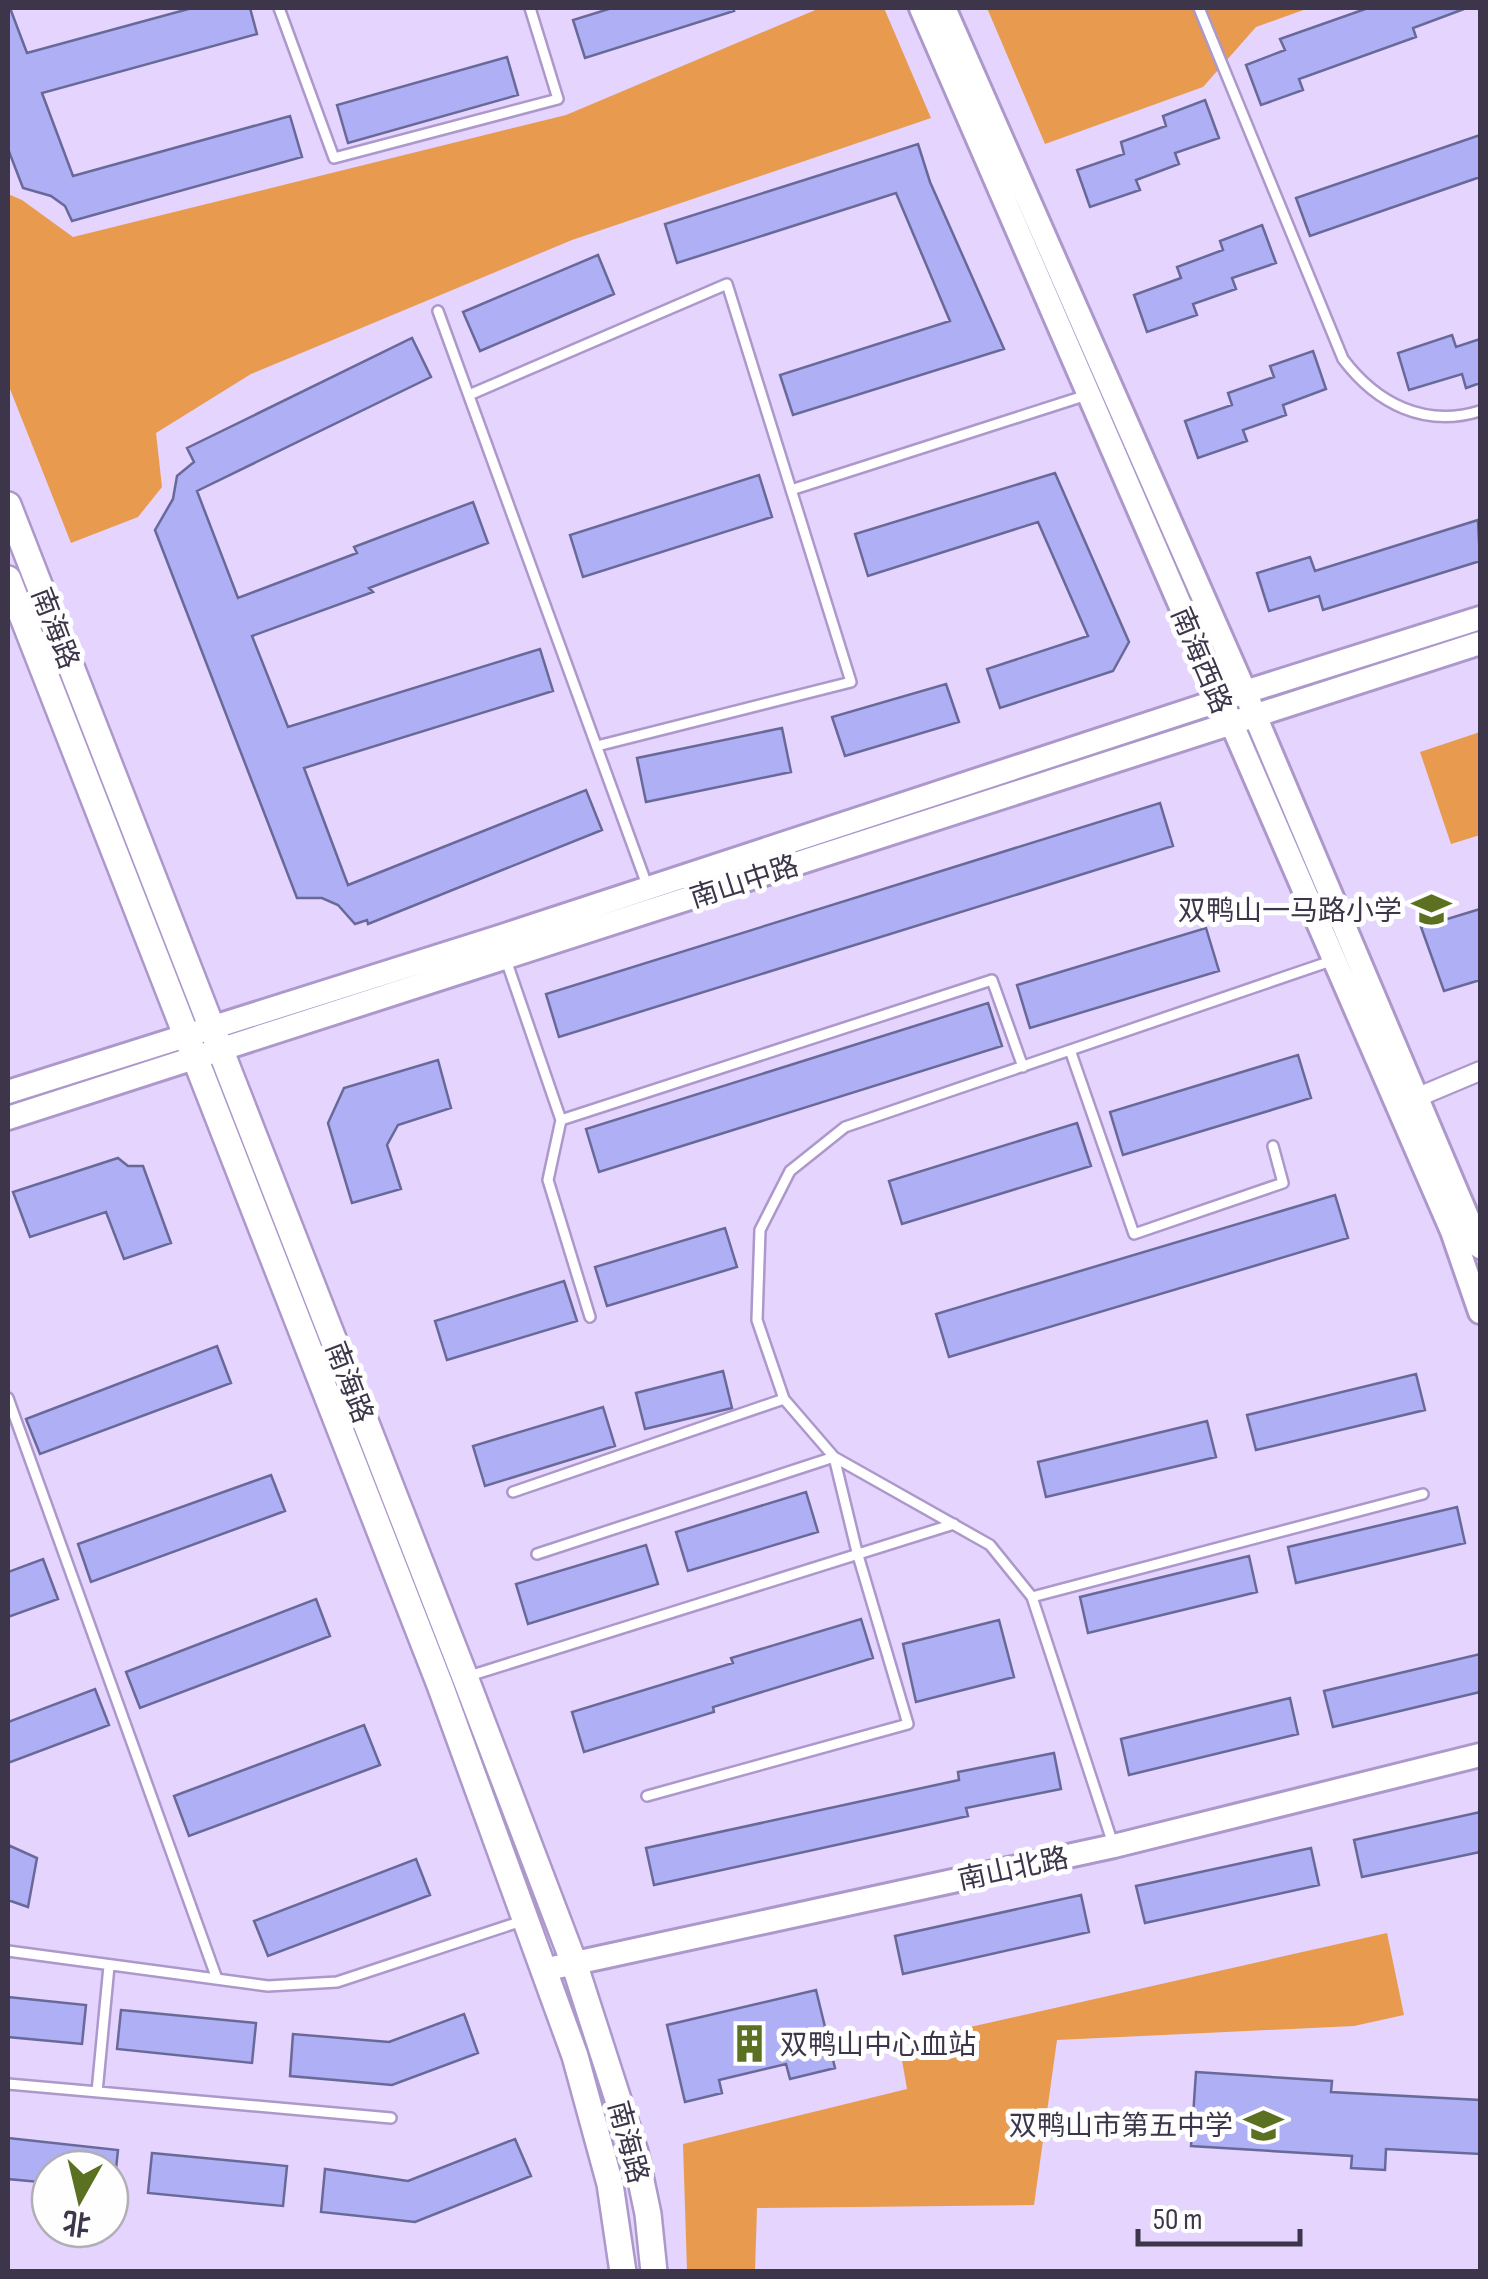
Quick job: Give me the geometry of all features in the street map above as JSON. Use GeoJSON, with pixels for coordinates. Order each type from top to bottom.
{"type":"FeatureCollection","features":[{"type":"Feature","properties":{"kind":"main road","name":"南海路"},"geometry":{"type":"LineString","coordinates":[[8,505],[574,1963],[635,2152],[648,2214],[654,2272]]}},
{"type":"Feature","properties":{"kind":"main road","name":"南海路"},"geometry":{"type":"LineString","coordinates":[[8,579],[440,1685],[594,2119],[610,2184],[623,2272]]}},
{"type":"Feature","properties":{"kind":"street","name":"南海西路"},"geometry":{"type":"LineString","coordinates":[[921,8],[1219,700],[1418,1097],[1480,1247]]}},
{"type":"Feature","properties":{"kind":"street","name":"南海西路"},"geometry":{"type":"LineString","coordinates":[[944,8],[1245,692],[1480,1312]]}},
{"type":"Feature","properties":{"kind":"street","name":"南山中路"},"geometry":{"type":"LineString","coordinates":[[502,948],[648,888],[1480,618]]}},
{"type":"Feature","properties":{"kind":"street","name":"南山中路"},"geometry":{"type":"LineString","coordinates":[[8,1092],[216,1038],[1480,643]]}},
{"type":"Feature","properties":{"kind":"street","name":"南山中路"},"geometry":{"type":"LineString","coordinates":[[8,1118],[189,1046]]}},
{"type":"Feature","properties":{"kind":"street"},"geometry":{"type":"LineString","coordinates":[[1418,1097],[1480,1071]]}},
{"type":"Feature","properties":{"kind":"street","name":"南山北路"},"geometry":{"type":"LineString","coordinates":[[543,1970],[1114,1846],[1480,1755]]}},
{"type":"Feature","properties":{"kind":"lane"},"geometry":{"type":"LineString","coordinates":[[279,8],[334,158],[558,99],[532,8]]}},
{"type":"Feature","properties":{"kind":"lane"},"geometry":{"type":"LineString","coordinates":[[1199,8],[1343,360],[1361,384],[1417,416],[1440,418],[1480,411]]}},
{"type":"Feature","properties":{"kind":"lane"},"geometry":{"type":"LineString","coordinates":[[468,395],[726,284],[851,682],[596,746]]}},
{"type":"Feature","properties":{"kind":"lane"},"geometry":{"type":"LineString","coordinates":[[438,311],[648,888]]}},
{"type":"Feature","properties":{"kind":"lane"},"geometry":{"type":"LineString","coordinates":[[791,490],[1087,394]]}},
{"type":"Feature","properties":{"kind":"lane"},"geometry":{"type":"LineString","coordinates":[[502,948],[560,1120],[548,1180],[590,1317]]}},
{"type":"Feature","properties":{"kind":"lane"},"geometry":{"type":"LineString","coordinates":[[1114,1846],[1032,1598],[990,1544],[834,1457],[784,1399],[757,1320],[760,1230],[790,1171],[845,1127],[1346,956]]}},
{"type":"Feature","properties":{"kind":"lane"},"geometry":{"type":"LineString","coordinates":[[560,1120],[992,980],[1023,1066]]}},
{"type":"Feature","properties":{"kind":"lane"},"geometry":{"type":"LineString","coordinates":[[1070,1050],[1134,1234],[1284,1182],[1272,1146]]}},
{"type":"Feature","properties":{"kind":"lane"},"geometry":{"type":"LineString","coordinates":[[8,1398],[217,1979]]}},
{"type":"Feature","properties":{"kind":"lane"},"geometry":{"type":"LineString","coordinates":[[513,1492],[784,1399]]}},
{"type":"Feature","properties":{"kind":"lane"},"geometry":{"type":"LineString","coordinates":[[647,1796],[908,1724],[857,1552],[834,1457]]}},
{"type":"Feature","properties":{"kind":"lane"},"geometry":{"type":"LineString","coordinates":[[537,1554],[834,1457]]}},
{"type":"Feature","properties":{"kind":"lane"},"geometry":{"type":"LineString","coordinates":[[1032,1598],[1422,1494]]}},
{"type":"Feature","properties":{"kind":"lane"},"geometry":{"type":"LineString","coordinates":[[440,1685],[954,1524]]}},
{"type":"Feature","properties":{"kind":"lane"},"geometry":{"type":"LineString","coordinates":[[8,1952],[268,1986],[337,1982],[524,1920]]}},
{"type":"Feature","properties":{"kind":"lane"},"geometry":{"type":"LineString","coordinates":[[98,2092],[109,1966]]}},
{"type":"Feature","properties":{"kind":"lane"},"geometry":{"type":"LineString","coordinates":[[8,2084],[392,2118]]}},
{"type":"Feature","properties":{"kind":"shaded area"},"geometry":{"type":"Polygon","coordinates":[[[820,8],[884,8],[931,118],[572,240],[251,374],[156,433],[162,487],[138,517],[71,543],[8,384],[8,194],[73,237],[566,115],[820,8]]]}},
{"type":"Feature","properties":{"kind":"shaded area"},"geometry":{"type":"Polygon","coordinates":[[[987,8],[1309,8],[1256,27],[1203,87],[1045,144],[987,8]]]}},
{"type":"Feature","properties":{"kind":"shaded area"},"geometry":{"type":"Polygon","coordinates":[[[1480,732],[1480,835],[1451,844],[1420,752],[1480,732]]]}},
{"type":"Feature","properties":{"kind":"shaded area"},"geometry":{"type":"Polygon","coordinates":[[[1387,1933],[1404,2015],[1354,2026],[1057,2040],[1034,2205],[757,2208],[755,2271],[687,2271],[683,2144],[907,2089],[899,2043],[1387,1933]]]}},
{"type":"Feature","properties":{"kind":"building"},"geometry":{"type":"Polygon","coordinates":[[[8,8],[27,53],[192,8],[250,8],[257,34],[42,93],[73,176],[290,116],[302,157],[72,221],[65,206],[51,196],[23,188],[8,149],[8,8]]]}},
{"type":"Feature","properties":{"kind":"building"},"geometry":{"type":"Polygon","coordinates":[[[612,8],[734,11],[585,58],[573,20],[612,8]]]}},
{"type":"Feature","properties":{"kind":"building"},"geometry":{"type":"Polygon","coordinates":[[[1368,8],[1464,9],[1413,28],[1416,37],[1299,79],[1303,90],[1261,105],[1246,65],[1285,50],[1280,39],[1368,8]]]}},
{"type":"Feature","properties":{"kind":"building"},"geometry":{"type":"Polygon","coordinates":[[[507,57],[518,95],[348,143],[337,105],[507,57]]]}},
{"type":"Feature","properties":{"kind":"building"},"geometry":{"type":"Polygon","coordinates":[[[1205,100],[1219,138],[1175,153],[1179,164],[1136,180],[1140,190],[1090,207],[1077,170],[1124,154],[1121,142],[1166,126],[1163,116],[1205,100]]]}},
{"type":"Feature","properties":{"kind":"building"},"geometry":{"type":"Polygon","coordinates":[[[1480,135],[1480,177],[1310,236],[1296,198],[1480,135]]]}},
{"type":"Feature","properties":{"kind":"building"},"geometry":{"type":"Polygon","coordinates":[[[918,144],[930,182],[1004,349],[793,415],[780,375],[950,321],[896,193],[677,263],[665,224],[918,144]]]}},
{"type":"Feature","properties":{"kind":"building"},"geometry":{"type":"Polygon","coordinates":[[[1262,225],[1276,263],[1232,278],[1236,289],[1193,304],[1197,315],[1147,332],[1134,295],[1181,278],[1177,267],[1223,250],[1220,241],[1262,225]]]}},
{"type":"Feature","properties":{"kind":"building"},"geometry":{"type":"Polygon","coordinates":[[[598,255],[614,294],[480,351],[463,312],[598,255]]]}},
{"type":"Feature","properties":{"kind":"building"},"geometry":{"type":"Polygon","coordinates":[[[1452,335],[1456,347],[1480,339],[1480,383],[1466,388],[1462,374],[1409,390],[1398,353],[1452,335]]]}},
{"type":"Feature","properties":{"kind":"building"},"geometry":{"type":"Polygon","coordinates":[[[412,338],[431,377],[197,491],[238,598],[357,553],[354,547],[473,502],[488,543],[369,588],[373,592],[252,636],[288,727],[540,649],[553,691],[304,768],[348,885],[586,790],[602,830],[368,924],[367,920],[355,924],[338,905],[322,898],[297,898],[155,530],[173,499],[177,476],[194,462],[187,448],[412,338]]]}},
{"type":"Feature","properties":{"kind":"building"},"geometry":{"type":"Polygon","coordinates":[[[1313,351],[1326,389],[1283,405],[1286,415],[1243,430],[1247,441],[1198,458],[1185,421],[1232,405],[1228,393],[1274,377],[1270,366],[1313,351]]]}},
{"type":"Feature","properties":{"kind":"building"},"geometry":{"type":"Polygon","coordinates":[[[1055,473],[1129,642],[1113,671],[1000,708],[987,669],[1088,636],[1038,522],[868,576],[855,534],[1055,473]]]}},
{"type":"Feature","properties":{"kind":"building"},"geometry":{"type":"Polygon","coordinates":[[[759,475],[772,517],[583,577],[570,535],[759,475]]]}},
{"type":"Feature","properties":{"kind":"building"},"geometry":{"type":"Polygon","coordinates":[[[1478,520],[1480,561],[1323,610],[1319,596],[1269,611],[1257,573],[1310,557],[1315,571],[1478,520]]]}},
{"type":"Feature","properties":{"kind":"building"},"geometry":{"type":"Polygon","coordinates":[[[946,684],[959,722],[845,756],[832,717],[946,684]]]}},
{"type":"Feature","properties":{"kind":"building"},"geometry":{"type":"Polygon","coordinates":[[[782,728],[791,772],[646,802],[637,758],[782,728]]]}},
{"type":"Feature","properties":{"kind":"building"},"geometry":{"type":"Polygon","coordinates":[[[1160,803],[1173,846],[559,1037],[546,994],[1160,803]]]}},
{"type":"Feature","properties":{"kind":"building"},"geometry":{"type":"Polygon","coordinates":[[[1480,909],[1480,980],[1444,991],[1421,927],[1480,909]]]}},
{"type":"Feature","properties":{"kind":"building"},"geometry":{"type":"Polygon","coordinates":[[[1206,928],[1219,971],[1030,1028],[1017,985],[1206,928]]]}},
{"type":"Feature","properties":{"kind":"building"},"geometry":{"type":"Polygon","coordinates":[[[988,1003],[1002,1046],[599,1172],[586,1129],[988,1003]]]}},
{"type":"Feature","properties":{"kind":"building"},"geometry":{"type":"Polygon","coordinates":[[[1298,1055],[1311,1098],[1123,1155],[1110,1112],[1298,1055]]]}},
{"type":"Feature","properties":{"kind":"building"},"geometry":{"type":"Polygon","coordinates":[[[438,1060],[451,1108],[398,1125],[387,1145],[401,1189],[352,1203],[328,1123],[344,1088],[438,1060]]]}},
{"type":"Feature","properties":{"kind":"building"},"geometry":{"type":"Polygon","coordinates":[[[1077,1123],[1091,1166],[902,1224],[889,1181],[1077,1123]]]}},
{"type":"Feature","properties":{"kind":"building"},"geometry":{"type":"Polygon","coordinates":[[[118,1158],[128,1166],[143,1166],[171,1243],[124,1259],[106,1212],[30,1237],[13,1192],[118,1158]]]}},
{"type":"Feature","properties":{"kind":"building"},"geometry":{"type":"Polygon","coordinates":[[[1335,1195],[1348,1238],[949,1357],[936,1314],[1335,1195]]]}},
{"type":"Feature","properties":{"kind":"building"},"geometry":{"type":"Polygon","coordinates":[[[725,1228],[737,1267],[607,1306],[595,1267],[725,1228]]]}},
{"type":"Feature","properties":{"kind":"building"},"geometry":{"type":"Polygon","coordinates":[[[564,1281],[577,1321],[447,1360],[435,1321],[564,1281]]]}},
{"type":"Feature","properties":{"kind":"building"},"geometry":{"type":"Polygon","coordinates":[[[217,1346],[231,1383],[40,1454],[26,1419],[217,1346]]]}},
{"type":"Feature","properties":{"kind":"building"},"geometry":{"type":"Polygon","coordinates":[[[723,1371],[732,1408],[645,1429],[636,1393],[723,1371]]]}},
{"type":"Feature","properties":{"kind":"building"},"geometry":{"type":"Polygon","coordinates":[[[1416,1374],[1425,1410],[1256,1450],[1247,1415],[1416,1374]]]}},
{"type":"Feature","properties":{"kind":"building"},"geometry":{"type":"Polygon","coordinates":[[[603,1407],[615,1446],[485,1486],[473,1446],[603,1407]]]}},
{"type":"Feature","properties":{"kind":"building"},"geometry":{"type":"Polygon","coordinates":[[[1207,1421],[1216,1457],[1046,1497],[1038,1462],[1207,1421]]]}},
{"type":"Feature","properties":{"kind":"building"},"geometry":{"type":"Polygon","coordinates":[[[271,1475],[285,1511],[91,1582],[78,1544],[271,1475]]]}},
{"type":"Feature","properties":{"kind":"building"},"geometry":{"type":"Polygon","coordinates":[[[806,1492],[818,1532],[688,1571],[676,1532],[806,1492]]]}},
{"type":"Feature","properties":{"kind":"building"},"geometry":{"type":"Polygon","coordinates":[[[1457,1507],[1465,1543],[1296,1583],[1288,1547],[1457,1507]]]}},
{"type":"Feature","properties":{"kind":"building"},"geometry":{"type":"Polygon","coordinates":[[[646,1545],[658,1584],[528,1624],[516,1584],[646,1545]]]}},
{"type":"Feature","properties":{"kind":"building"},"geometry":{"type":"Polygon","coordinates":[[[1249,1556],[1257,1592],[1088,1633],[1080,1597],[1249,1556]]]}},
{"type":"Feature","properties":{"kind":"building"},"geometry":{"type":"Polygon","coordinates":[[[43,1559],[58,1599],[8,1617],[8,1572],[43,1559]]]}},
{"type":"Feature","properties":{"kind":"building"},"geometry":{"type":"Polygon","coordinates":[[[316,1599],[330,1636],[140,1708],[126,1672],[316,1599]]]}},
{"type":"Feature","properties":{"kind":"building"},"geometry":{"type":"Polygon","coordinates":[[[861,1619],[873,1658],[584,1752],[572,1712],[861,1619]]]}},
{"type":"Feature","properties":{"kind":"building"},"geometry":{"type":"Polygon","coordinates":[[[999,1620],[1014,1677],[916,1702],[903,1644],[999,1620]]]}},
{"type":"Feature","properties":{"kind":"building"},"geometry":{"type":"Polygon","coordinates":[[[1480,1654],[1480,1692],[1333,1727],[1324,1691],[1480,1654]]]}},
{"type":"Feature","properties":{"kind":"building"},"geometry":{"type":"Polygon","coordinates":[[[95,1689],[109,1725],[8,1763],[8,1722],[95,1689]]]}},
{"type":"Feature","properties":{"kind":"building"},"geometry":{"type":"Polygon","coordinates":[[[1290,1698],[1298,1734],[1129,1775],[1121,1739],[1290,1698]]]}},
{"type":"Feature","properties":{"kind":"building"},"geometry":{"type":"Polygon","coordinates":[[[364,1725],[380,1765],[189,1836],[174,1796],[364,1725]]]}},
{"type":"Feature","properties":{"kind":"building"},"geometry":{"type":"Polygon","coordinates":[[[1054,1753],[1061,1789],[966,1808],[968,1816],[654,1885],[646,1848],[959,1780],[958,1772],[1054,1753]]]}},
{"type":"Feature","properties":{"kind":"building"},"geometry":{"type":"Polygon","coordinates":[[[1480,1812],[1480,1852],[1362,1877],[1354,1840],[1480,1812]]]}},
{"type":"Feature","properties":{"kind":"building"},"geometry":{"type":"Polygon","coordinates":[[[8,1845],[37,1858],[28,1907],[8,1900],[8,1845]]]}},
{"type":"Feature","properties":{"kind":"building"},"geometry":{"type":"Polygon","coordinates":[[[1311,1848],[1319,1885],[1145,1923],[1136,1886],[1311,1848]]]}},
{"type":"Feature","properties":{"kind":"building"},"geometry":{"type":"Polygon","coordinates":[[[416,1859],[430,1895],[268,1956],[254,1921],[416,1859]]]}},
{"type":"Feature","properties":{"kind":"building"},"geometry":{"type":"Polygon","coordinates":[[[1081,1895],[1089,1932],[903,1974],[895,1936],[1081,1895]]]}},
{"type":"Feature","properties":{"kind":"building","name":"双鸭山中心血站"},"geometry":{"type":"Polygon","coordinates":[[[816,1990],[835,2068],[790,2079],[786,2064],[719,2080],[722,2093],[685,2102],[667,2025],[816,1990]]]}},
{"type":"Feature","properties":{"kind":"building"},"geometry":{"type":"Polygon","coordinates":[[[8,1997],[86,2005],[82,2044],[8,2037],[8,1997]]]}},
{"type":"Feature","properties":{"kind":"building"},"geometry":{"type":"Polygon","coordinates":[[[121,2010],[256,2023],[252,2063],[117,2049],[121,2010]]]}},
{"type":"Feature","properties":{"kind":"building"},"geometry":{"type":"Polygon","coordinates":[[[464,2014],[478,2053],[392,2085],[290,2076],[293,2034],[389,2042],[464,2014]]]}},
{"type":"Feature","properties":{"kind":"building"},"geometry":{"type":"Polygon","coordinates":[[[1196,2072],[1332,2081],[1331,2092],[1480,2100],[1480,2154],[1386,2149],[1385,2170],[1351,2168],[1352,2156],[1191,2146],[1196,2072]]]}},
{"type":"Feature","properties":{"kind":"building"},"geometry":{"type":"Polygon","coordinates":[[[8,2138],[109,2149],[30,2149],[30,2181],[8,2179],[8,2138]]]}},
{"type":"Feature","properties":{"kind":"building"},"geometry":{"type":"Polygon","coordinates":[[[515,2139],[531,2176],[415,2222],[321,2212],[325,2169],[408,2181],[515,2139]]]}},
{"type":"Feature","properties":{"kind":"building"},"geometry":{"type":"Polygon","coordinates":[[[152,2153],[287,2166],[283,2206],[148,2193],[152,2153]]]}},
{"type":"Feature","properties":{"kind":"place","name":"双鸭山一马路小学"},"geometry":{"type":"Point","coordinates":[1432,910]}},
{"type":"Feature","properties":{"kind":"place","name":"双鸭山中心血站"},"geometry":{"type":"Point","coordinates":[750,2044]}},
{"type":"Feature","properties":{"kind":"place","name":"双鸭山市第五中学"},"geometry":{"type":"Point","coordinates":[1263,2125]}}]}
